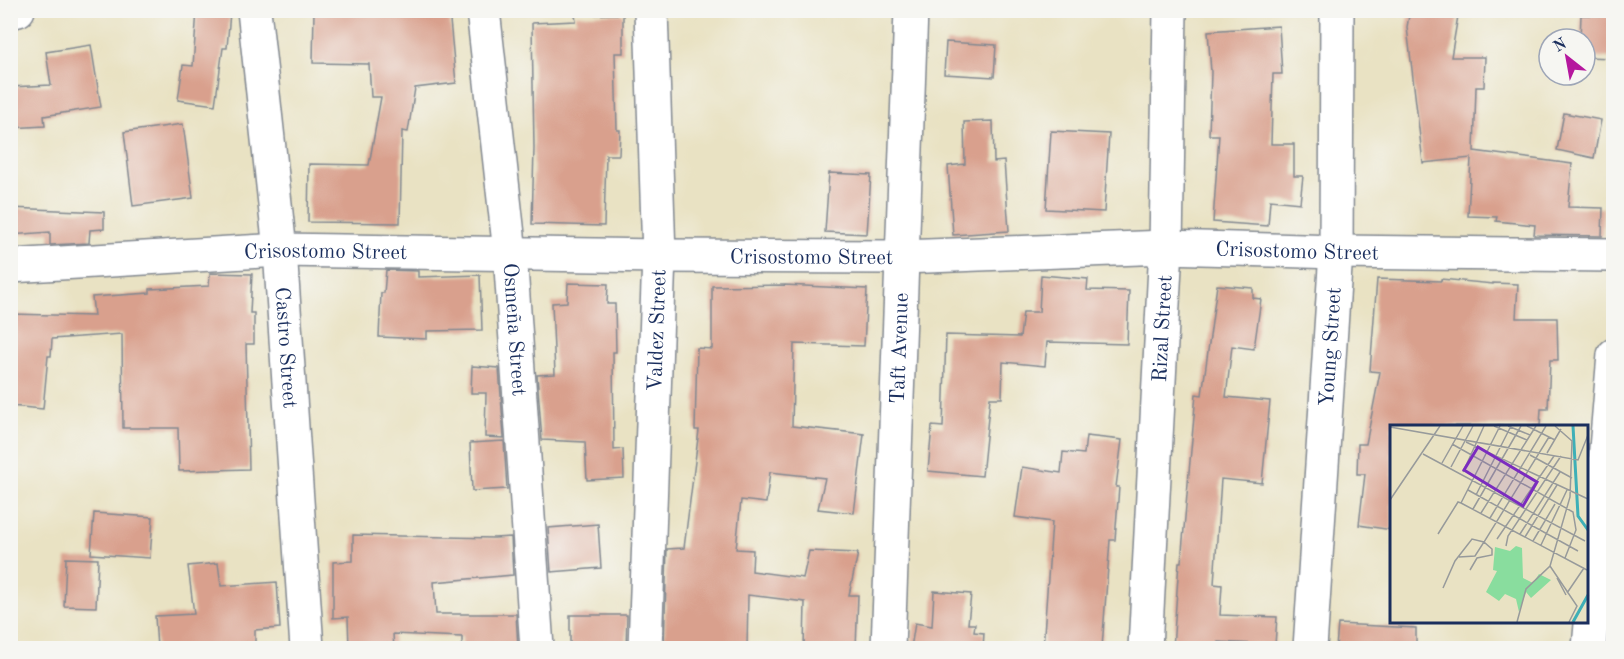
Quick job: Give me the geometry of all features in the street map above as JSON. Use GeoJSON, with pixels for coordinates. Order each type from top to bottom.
{"type":"FeatureCollection","features":[{"type":"Feature","properties":{"kind":"street"},"geometry":{"type":"LineString","coordinates":[[10,12],[18,10]]}},
{"type":"Feature","properties":{"kind":"street","name":"Castro Street"},"geometry":{"type":"LineString","coordinates":[[254,10],[280,250],[306,648]]}},
{"type":"Feature","properties":{"kind":"street","name":"Osmeña Street"},"geometry":{"type":"LineString","coordinates":[[483,10],[510,253],[537,648]]}},
{"type":"Feature","properties":{"kind":"street","name":"Valdez Street"},"geometry":{"type":"LineString","coordinates":[[645,648],[658,256],[651,10]]}},
{"type":"Feature","properties":{"kind":"street","name":"Taft Avenue"},"geometry":{"type":"LineString","coordinates":[[888,648],[911,10]]}},
{"type":"Feature","properties":{"kind":"street","name":"Rizal Street"},"geometry":{"type":"LineString","coordinates":[[1145,648],[1166,247],[1170,10]]}},
{"type":"Feature","properties":{"kind":"street","name":"Young Street"},"geometry":{"type":"LineString","coordinates":[[1310,648],[1336,252],[1337,10]]}},
{"type":"Feature","properties":{"kind":"street","name":"Crisostomo Street"},"geometry":{"type":"LineString","coordinates":[[10,266],[280,250],[658,256],[902,256],[1166,247],[1336,252],[1614,255]]}},
{"type":"Feature","properties":{"kind":"street"},"geometry":{"type":"LineString","coordinates":[[1589,648],[1614,355]]}},
{"type":"Feature","properties":{"kind":"green space"},"geometry":{"type":"Polygon","coordinates":[[[1613,579],[1613,648],[1607,648],[1613,579]]]}},
{"type":"Feature","properties":{"kind":"building"},"geometry":{"type":"Polygon","coordinates":[[[197,10],[230,12],[227,48],[223,48],[215,105],[178,100],[183,65],[193,66],[197,10]]]}},
{"type":"Feature","properties":{"kind":"building"},"geometry":{"type":"Polygon","coordinates":[[[314,10],[449,10],[456,83],[415,88],[408,132],[402,131],[400,223],[308,222],[309,164],[369,165],[381,97],[371,97],[369,64],[313,63],[314,10]]]}},
{"type":"Feature","properties":{"kind":"building"},"geometry":{"type":"Polygon","coordinates":[[[1410,10],[1459,10],[1451,57],[1485,57],[1484,87],[1476,87],[1474,151],[1572,164],[1568,207],[1603,208],[1602,236],[1534,235],[1535,225],[1496,221],[1497,217],[1468,216],[1471,158],[1423,163],[1407,27],[1410,10]]]}},
{"type":"Feature","properties":{"kind":"building"},"geometry":{"type":"Polygon","coordinates":[[[623,14],[623,53],[615,53],[617,130],[620,130],[619,155],[606,155],[604,226],[532,224],[534,148],[532,23],[576,21],[575,15],[623,14]]]}},
{"type":"Feature","properties":{"kind":"building"},"geometry":{"type":"Polygon","coordinates":[[[1581,15],[1614,16],[1614,58],[1597,57],[1597,27],[1580,27],[1581,15]]]}},
{"type":"Feature","properties":{"kind":"building"},"geometry":{"type":"Polygon","coordinates":[[[1279,26],[1282,74],[1273,74],[1271,144],[1294,144],[1294,176],[1303,176],[1300,203],[1270,200],[1268,226],[1213,222],[1219,135],[1209,135],[1211,72],[1208,31],[1279,26]]]}},
{"type":"Feature","properties":{"kind":"building"},"geometry":{"type":"Polygon","coordinates":[[[946,42],[996,45],[994,77],[944,74],[946,42]]]}},
{"type":"Feature","properties":{"kind":"building"},"geometry":{"type":"Polygon","coordinates":[[[91,45],[101,107],[44,116],[45,126],[10,128],[10,87],[51,85],[46,52],[91,45]]]}},
{"type":"Feature","properties":{"kind":"building"},"geometry":{"type":"Polygon","coordinates":[[[1564,113],[1601,120],[1594,158],[1557,150],[1564,113]]]}},
{"type":"Feature","properties":{"kind":"building"},"geometry":{"type":"Polygon","coordinates":[[[993,121],[994,162],[1004,161],[1009,231],[953,235],[948,166],[965,164],[964,122],[993,121]]]}},
{"type":"Feature","properties":{"kind":"building"},"geometry":{"type":"Polygon","coordinates":[[[183,124],[193,198],[133,206],[124,132],[183,124]]]}},
{"type":"Feature","properties":{"kind":"building"},"geometry":{"type":"Polygon","coordinates":[[[1051,131],[1109,134],[1104,212],[1046,209],[1051,131]]]}},
{"type":"Feature","properties":{"kind":"building"},"geometry":{"type":"Polygon","coordinates":[[[829,173],[871,175],[867,234],[825,232],[829,173]]]}},
{"type":"Feature","properties":{"kind":"building"},"geometry":{"type":"Polygon","coordinates":[[[10,208],[104,212],[104,229],[90,230],[89,243],[50,245],[50,232],[10,235],[10,208]]]}},
{"type":"Feature","properties":{"kind":"building"},"geometry":{"type":"Polygon","coordinates":[[[386,270],[418,271],[418,277],[480,275],[482,330],[427,331],[427,339],[379,337],[381,293],[384,293],[386,270]]]}},
{"type":"Feature","properties":{"kind":"building"},"geometry":{"type":"Polygon","coordinates":[[[210,273],[252,274],[250,313],[254,313],[254,344],[246,344],[249,469],[179,471],[178,428],[123,428],[122,334],[52,339],[43,409],[10,406],[10,314],[94,316],[92,297],[150,293],[150,289],[209,286],[210,273]]]}},
{"type":"Feature","properties":{"kind":"building"},"geometry":{"type":"Polygon","coordinates":[[[1041,275],[1088,279],[1087,290],[1129,291],[1127,344],[1047,342],[1045,366],[1003,362],[1002,398],[990,398],[982,476],[928,471],[932,426],[943,427],[946,335],[1020,337],[1023,312],[1039,312],[1041,275]]]}},
{"type":"Feature","properties":{"kind":"building"},"geometry":{"type":"Polygon","coordinates":[[[1377,279],[1441,281],[1441,279],[1518,284],[1516,318],[1557,318],[1558,360],[1550,360],[1548,409],[1541,409],[1540,425],[1390,425],[1390,530],[1359,525],[1365,474],[1357,474],[1358,444],[1366,444],[1380,372],[1370,371],[1377,279]]]}},
{"type":"Feature","properties":{"kind":"building"},"geometry":{"type":"Polygon","coordinates":[[[568,283],[608,284],[607,304],[615,304],[614,450],[623,449],[624,478],[587,480],[585,442],[542,440],[537,375],[555,374],[552,303],[567,302],[568,283]]]}},
{"type":"Feature","properties":{"kind":"building"},"geometry":{"type":"Polygon","coordinates":[[[784,285],[867,289],[864,346],[794,344],[792,426],[864,434],[854,513],[818,509],[825,478],[770,472],[766,503],[741,500],[736,549],[753,550],[752,571],[803,578],[809,551],[858,553],[849,595],[858,595],[856,648],[804,648],[805,602],[748,595],[747,648],[664,648],[667,549],[684,548],[699,430],[695,430],[697,348],[712,349],[712,286],[784,285]]]}},
{"type":"Feature","properties":{"kind":"building"},"geometry":{"type":"Polygon","coordinates":[[[1217,285],[1253,288],[1253,298],[1261,299],[1254,349],[1232,346],[1226,397],[1270,401],[1262,483],[1221,479],[1214,584],[1222,585],[1220,615],[1277,617],[1275,645],[1218,642],[1217,648],[1173,648],[1196,394],[1202,395],[1217,285]]]}},
{"type":"Feature","properties":{"kind":"building"},"geometry":{"type":"Polygon","coordinates":[[[472,366],[499,368],[504,438],[485,437],[486,393],[471,393],[472,366]]]}},
{"type":"Feature","properties":{"kind":"building"},"geometry":{"type":"Polygon","coordinates":[[[1086,436],[1122,440],[1116,487],[1119,487],[1115,540],[1110,540],[1102,648],[1043,648],[1052,522],[1015,517],[1022,467],[1061,473],[1063,452],[1084,454],[1086,436]]]}},
{"type":"Feature","properties":{"kind":"building"},"geometry":{"type":"Polygon","coordinates":[[[504,441],[507,489],[472,491],[470,443],[504,441]]]}},
{"type":"Feature","properties":{"kind":"building"},"geometry":{"type":"Polygon","coordinates":[[[94,513],[153,517],[150,558],[91,554],[94,513]]]}},
{"type":"Feature","properties":{"kind":"building"},"geometry":{"type":"Polygon","coordinates":[[[598,524],[601,568],[551,572],[548,528],[598,524]]]}},
{"type":"Feature","properties":{"kind":"building"},"geometry":{"type":"Polygon","coordinates":[[[353,535],[511,537],[513,575],[434,582],[436,614],[516,614],[518,648],[462,648],[462,637],[393,634],[394,648],[349,648],[348,617],[333,618],[333,562],[353,561],[353,535]]]}},
{"type":"Feature","properties":{"kind":"building"},"geometry":{"type":"Polygon","coordinates":[[[66,558],[98,559],[96,607],[64,606],[66,558]]]}},
{"type":"Feature","properties":{"kind":"building"},"geometry":{"type":"Polygon","coordinates":[[[218,563],[221,586],[277,582],[280,628],[255,630],[255,648],[157,648],[155,616],[194,614],[188,566],[218,563]]]}},
{"type":"Feature","properties":{"kind":"building"},"geometry":{"type":"Polygon","coordinates":[[[934,591],[971,594],[968,624],[975,624],[974,632],[984,633],[983,648],[911,648],[915,623],[932,626],[934,591]]]}},
{"type":"Feature","properties":{"kind":"building"},"geometry":{"type":"Polygon","coordinates":[[[570,615],[627,615],[626,648],[570,648],[570,615]]]}},
{"type":"Feature","properties":{"kind":"building"},"geometry":{"type":"Polygon","coordinates":[[[1338,624],[1416,628],[1416,648],[1336,648],[1338,624]]]}}]}
